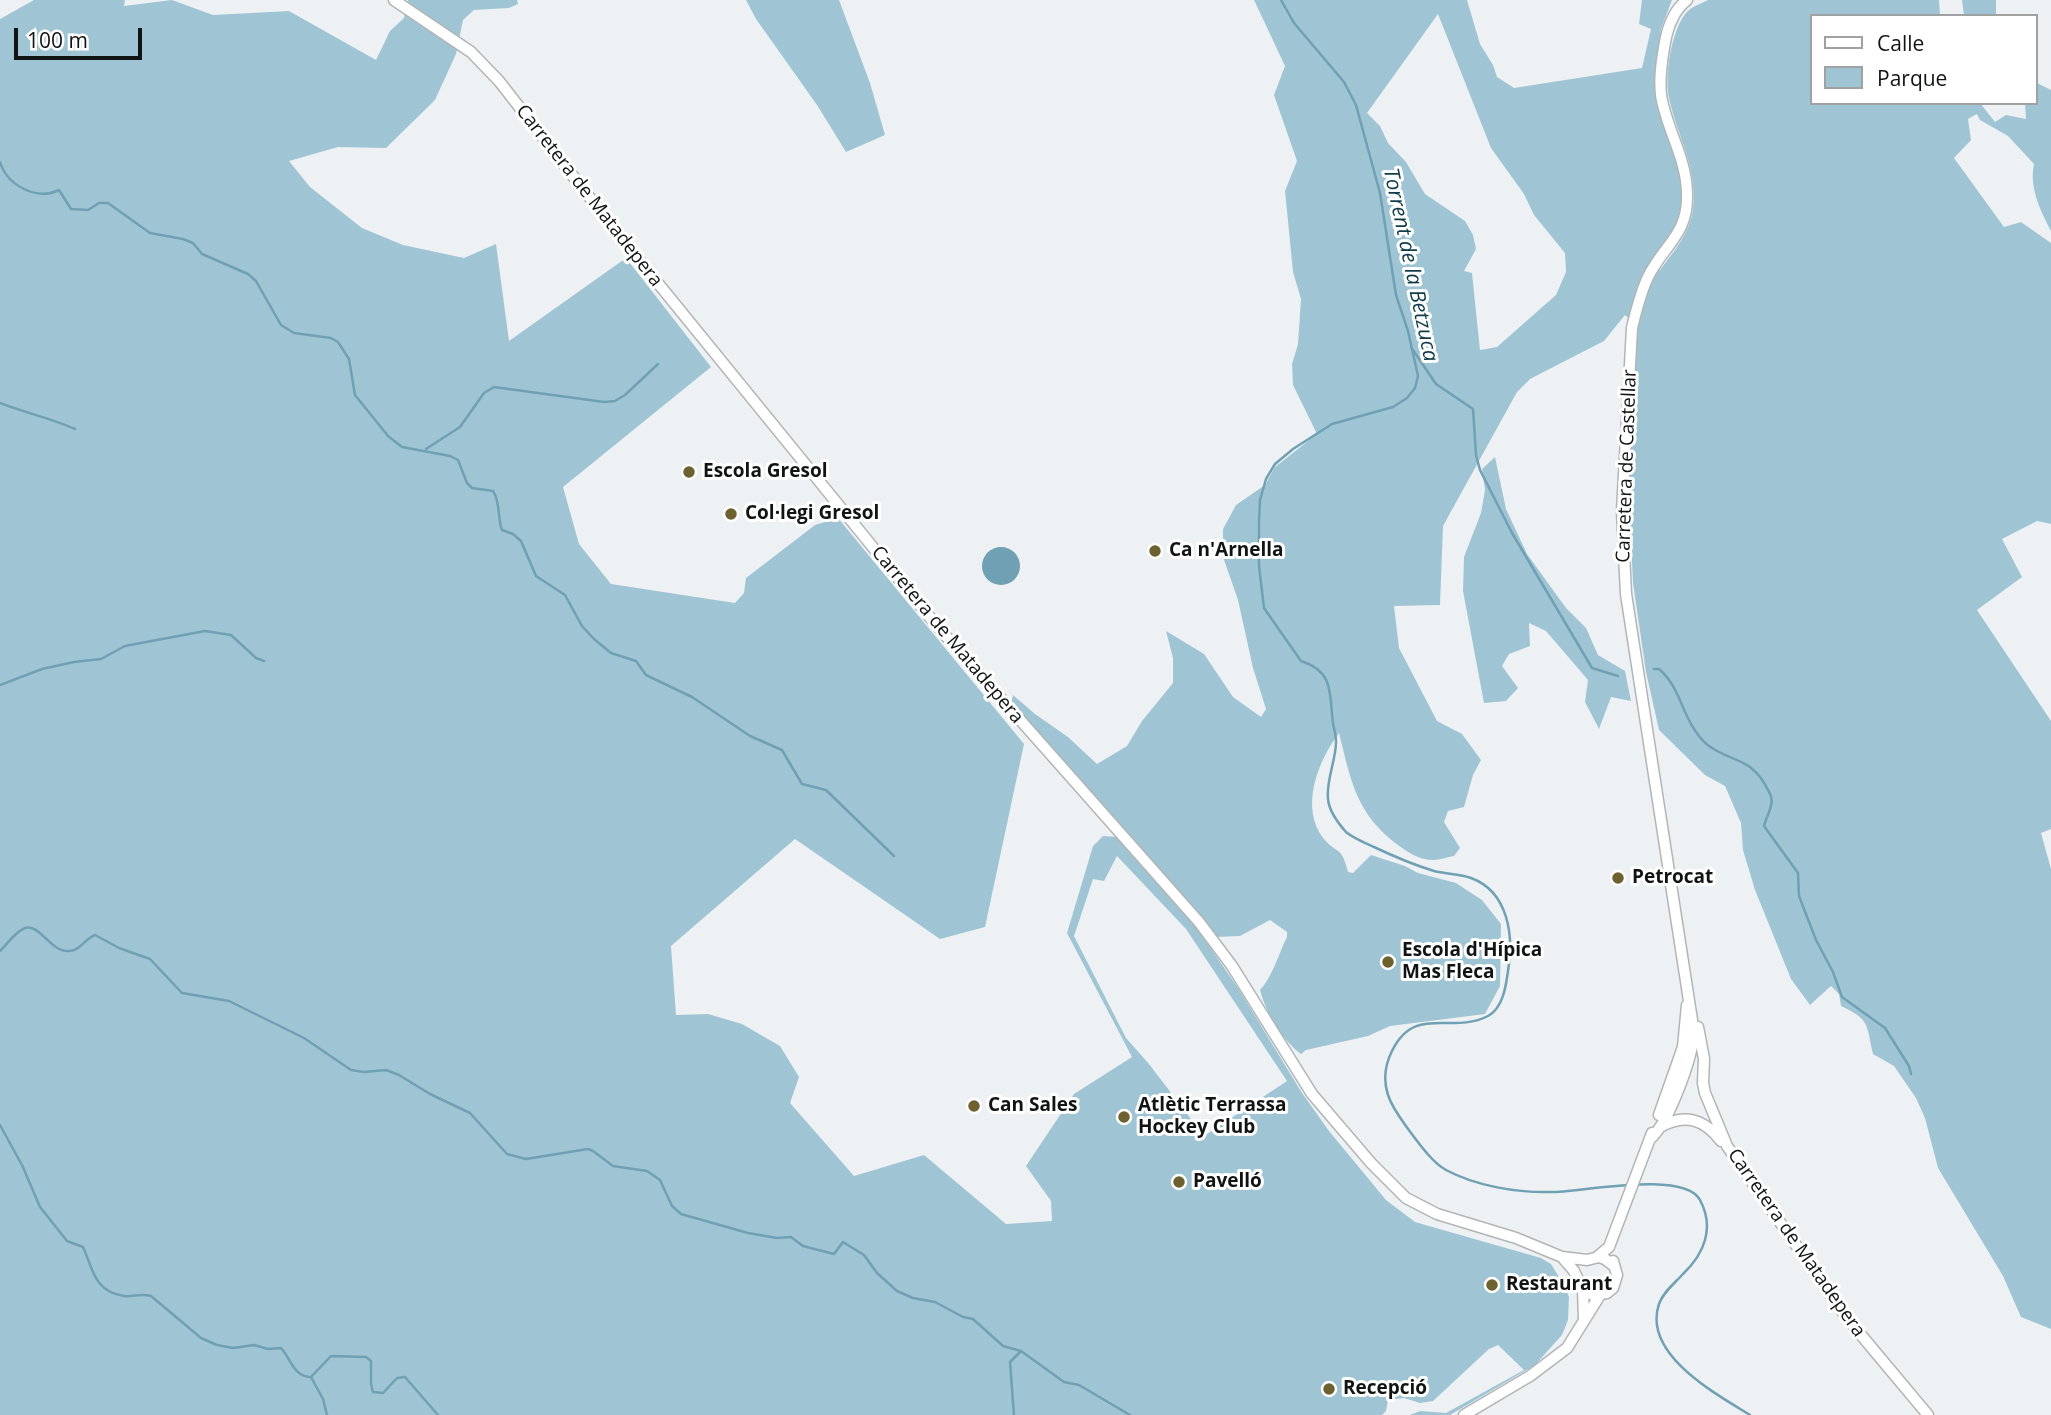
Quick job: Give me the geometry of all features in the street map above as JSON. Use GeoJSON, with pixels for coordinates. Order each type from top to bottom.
{"type":"FeatureCollection","features":[{"type":"Feature","properties":{"kind":"street","name":"Carretera de Matadepera"},"geometry":{"type":"LineString","coordinates":[[394,0],[471,52],[499,81],[630,250],[937,626],[1199,922],[1231,966],[1312,1094],[1393,1187],[1420,1207],[1516,1238],[1562,1257],[1592,1259]]}},
{"type":"Feature","properties":{"kind":"street","name":"Carretera de Castellar"},"geometry":{"type":"LineString","coordinates":[[1652,1137],[1660,1127],[1687,1067],[1693,1044],[1693,1014],[1629,621],[1622,511],[1632,328],[1640,296],[1649,275],[1680,232],[1686,211],[1687,191],[1683,163],[1665,111],[1661,86],[1662,59],[1668,29],[1675,12],[1687,0]]}},
{"type":"Feature","properties":{"kind":"street","name":"Carretera de Castellar"},"geometry":{"type":"LineString","coordinates":[[1652,1137],[1683,1046],[1688,994]]}},
{"type":"Feature","properties":{"kind":"street","name":"Carretera de Matadepera"},"geometry":{"type":"LineString","coordinates":[[1693,1014],[1704,1059],[1703,1083],[1708,1104],[1726,1138],[1727,1146],[1846,1317],[1928,1415]]}},
{"type":"Feature","properties":{"kind":"street"},"geometry":{"type":"LineString","coordinates":[[1663,1104],[1679,1074],[1687,1067],[1697,1073],[1703,1083]]}},
{"type":"Feature","properties":{"kind":"street"},"geometry":{"type":"LineString","coordinates":[[1660,1127],[1674,1120],[1694,1120],[1712,1130],[1727,1146]]}},
{"type":"Feature","properties":{"kind":"street"},"geometry":{"type":"LineString","coordinates":[[1584,1319],[1579,1270],[1611,1241],[1652,1137]]}},
{"type":"Feature","properties":{"kind":"street"},"geometry":{"type":"LineString","coordinates":[[1464,1415],[1553,1361],[1567,1349],[1601,1295],[1607,1293],[1616,1282],[1611,1241]]}},
{"type":"Feature","properties":{"kind":"street"},"geometry":{"type":"LineString","coordinates":[[1562,1257],[1581,1285],[1601,1295]]}},
{"type":"Feature","properties":{"kind":"street"},"geometry":{"type":"LineString","coordinates":[[1592,1259],[1605,1259],[1614,1266]]}},
{"type":"Feature","properties":{"kind":"green space"},"geometry":{"type":"Polygon","coordinates":[[[34,0],[125,0],[124,6],[172,0],[213,15],[289,11],[376,60],[390,31],[404,18],[408,0],[517,0],[518,4],[509,8],[474,10],[463,20],[456,54],[435,100],[386,148],[338,147],[289,161],[310,187],[362,228],[403,245],[464,258],[496,244],[509,341],[626,258],[711,367],[563,487],[579,544],[611,584],[735,603],[744,593],[746,578],[815,525],[838,518],[1024,744],[985,927],[940,939],[795,839],[671,946],[676,1015],[708,1014],[742,1024],[780,1046],[799,1077],[790,1103],[854,1176],[924,1155],[1006,1224],[1052,1221],[1051,1201],[1026,1166],[1074,1094],[1132,1057],[1067,933],[1093,846],[1103,836],[1118,837],[1196,927],[1238,988],[1302,1093],[1329,1131],[1386,1200],[1415,1222],[1541,1258],[1551,1264],[1569,1297],[1568,1320],[1562,1335],[1535,1365],[1450,1415],[1410,1415],[1420,1411],[1446,1413],[1524,1370],[1498,1345],[1489,1349],[1433,1401],[1420,1403],[1404,1398],[1388,1400],[1386,1411],[1382,1415],[0,1415],[0,19],[34,0]],[[1117,856],[1104,881],[1093,879],[1074,936],[1126,1038],[1204,1136],[1287,1081],[1186,929],[1117,856]]]}},
{"type":"Feature","properties":{"kind":"green space"},"geometry":{"type":"Polygon","coordinates":[[[746,0],[839,0],[870,83],[885,135],[846,152],[746,0]]]}},
{"type":"Feature","properties":{"kind":"green space"},"geometry":{"type":"Polygon","coordinates":[[[1254,0],[1467,0],[1480,44],[1497,77],[1514,88],[1642,68],[1651,29],[1639,24],[1642,0],[1672,0],[1661,29],[1656,66],[1682,185],[1682,198],[1674,228],[1649,264],[1660,270],[1685,234],[1691,218],[1694,194],[1690,165],[1669,98],[1671,51],[1683,17],[1691,9],[1708,0],[1939,0],[1940,14],[1810,14],[1810,105],[1982,105],[1995,122],[2006,115],[2026,119],[2025,105],[2037,105],[2037,83],[2051,90],[2051,231],[2034,190],[2034,164],[2008,136],[1980,120],[1977,114],[1968,119],[1971,140],[1954,158],[2004,227],[2021,222],[2051,243],[2051,524],[2037,521],[2002,539],[2022,577],[1977,610],[2051,721],[2051,829],[2041,833],[2051,869],[2051,1329],[2021,1317],[2003,1276],[1938,1168],[1925,1118],[1916,1098],[1894,1066],[1873,1054],[1866,1024],[1858,1015],[1841,1006],[1839,994],[1831,986],[1810,1005],[1791,979],[1755,890],[1743,850],[1741,823],[1725,786],[1705,775],[1659,730],[1646,672],[1633,583],[1628,473],[1636,330],[1634,323],[1625,315],[1604,341],[1530,379],[1517,392],[1443,526],[1440,605],[1394,606],[1399,648],[1437,721],[1462,734],[1481,760],[1473,775],[1464,807],[1448,811],[1444,822],[1460,848],[1454,856],[1436,860],[1423,859],[1406,851],[1384,833],[1364,809],[1357,795],[1339,733],[1324,757],[1314,785],[1313,813],[1317,827],[1324,839],[1341,854],[1348,872],[1353,873],[1371,855],[1418,873],[1456,883],[1482,900],[1501,924],[1500,986],[1485,1014],[1390,1026],[1368,1036],[1306,1050],[1301,1054],[1287,1041],[1276,1025],[1260,990],[1272,972],[1287,932],[1270,920],[1240,936],[1217,937],[1011,705],[1013,695],[1068,737],[1097,764],[1127,746],[1142,721],[1173,683],[1173,658],[1166,631],[1204,654],[1233,697],[1261,717],[1266,709],[1253,668],[1238,600],[1223,557],[1223,529],[1236,505],[1265,485],[1275,467],[1317,434],[1293,385],[1292,364],[1298,344],[1301,299],[1293,272],[1285,191],[1297,161],[1274,95],[1285,66],[1254,0]],[[1438,14],[1367,113],[1380,126],[1388,143],[1406,162],[1425,194],[1465,221],[1473,235],[1476,249],[1464,271],[1472,273],[1480,350],[1497,347],[1556,295],[1566,272],[1565,253],[1534,215],[1524,194],[1491,148],[1438,14]]]}},
{"type":"Feature","properties":{"kind":"green space"},"geometry":{"type":"Polygon","coordinates":[[[1962,0],[1996,0],[1996,14],[1964,14],[1962,0]]]}},
{"type":"Feature","properties":{"kind":"green space"},"geometry":{"type":"Polygon","coordinates":[[[1495,457],[1506,509],[1527,554],[1566,608],[1586,628],[1598,655],[1625,671],[1631,701],[1611,697],[1599,729],[1585,702],[1588,680],[1546,631],[1529,623],[1530,646],[1509,654],[1502,666],[1518,688],[1506,701],[1484,703],[1463,591],[1464,557],[1481,513],[1485,490],[1482,469],[1495,457]]]}},
{"type":"Feature","properties":{"kind":"shaded area"},"geometry":{"type":"Polygon","coordinates":[[[1001,547],[1015,552],[1020,566],[1015,580],[1001,585],[987,580],[982,566],[987,552],[1001,547]]]}},
{"type":"Feature","properties":{"kind":"waterway","name":"Torrent de la Betzuca"},"geometry":{"type":"LineString","coordinates":[[1281,0],[1294,23],[1344,82],[1356,105],[1380,193],[1396,295],[1408,331],[1418,376],[1415,388],[1407,398],[1393,407],[1332,424],[1275,464],[1266,479],[1260,500],[1259,566],[1264,608],[1301,661],[1320,671],[1328,685],[1336,742],[1328,799],[1340,825],[1356,838],[1404,860],[1434,871],[1471,878],[1484,885],[1501,905],[1509,930],[1510,958],[1503,996],[1497,1008],[1488,1016],[1474,1021],[1423,1024],[1412,1028],[1401,1037],[1392,1051],[1386,1067],[1386,1089],[1392,1105],[1418,1143],[1441,1167],[1458,1176],[1511,1190],[1539,1192],[1654,1184],[1690,1191],[1700,1200],[1707,1230],[1697,1258],[1666,1292],[1659,1304],[1657,1322],[1661,1339],[1671,1356],[1685,1370],[1750,1415]]}},
{"type":"Feature","properties":{"kind":"waterway"},"geometry":{"type":"LineString","coordinates":[[0,162],[9,178],[16,184],[41,194],[59,190],[71,209],[88,210],[99,203],[108,203],[150,233],[193,243],[202,254],[248,274],[256,281],[281,325],[294,333],[331,338],[338,342],[349,359],[355,395],[388,436],[402,447],[458,460],[467,483],[472,488],[493,491],[502,530],[521,541],[536,576],[565,595],[582,626],[594,639],[611,653],[636,661],[646,675],[692,697],[750,736],[782,750],[802,784],[826,790],[894,856]]}},
{"type":"Feature","properties":{"kind":"waterway"},"geometry":{"type":"LineString","coordinates":[[1411,347],[1436,384],[1473,409],[1476,455],[1480,470],[1512,533],[1592,668],[1618,676]]}},
{"type":"Feature","properties":{"kind":"waterway"},"geometry":{"type":"LineString","coordinates":[[426,449],[460,427],[484,393],[494,387],[604,402],[615,401],[658,364]]}},
{"type":"Feature","properties":{"kind":"waterway"},"geometry":{"type":"LineString","coordinates":[[0,403],[75,429]]}},
{"type":"Feature","properties":{"kind":"waterway"},"geometry":{"type":"LineString","coordinates":[[0,685],[42,669],[101,659],[125,646],[205,631],[231,635],[256,658],[264,661]]}},
{"type":"Feature","properties":{"kind":"waterway"},"geometry":{"type":"LineString","coordinates":[[1654,669],[1659,669],[1671,682],[1690,721],[1703,740],[1709,746],[1749,766],[1762,779],[1772,799],[1764,826],[1798,873],[1799,896],[1842,997],[1885,1028],[1909,1066],[1911,1074]]}},
{"type":"Feature","properties":{"kind":"waterway"},"geometry":{"type":"LineString","coordinates":[[0,951],[25,928],[35,929],[56,947],[67,951],[79,947],[95,935],[119,948],[150,959],[182,993],[229,1001],[304,1038],[351,1070],[386,1070],[399,1075],[430,1094],[470,1113],[507,1154],[526,1159],[588,1149],[613,1166],[647,1171],[660,1180],[672,1206],[681,1214],[748,1233],[777,1238],[791,1237],[803,1246],[834,1254],[843,1242],[864,1255],[877,1273],[897,1291],[913,1298],[935,1302],[963,1317],[973,1319],[1003,1346],[1021,1351],[1064,1382],[1079,1385],[1130,1415]]}},
{"type":"Feature","properties":{"kind":"waterway"},"geometry":{"type":"LineString","coordinates":[[0,1125],[22,1165],[40,1207],[67,1241],[83,1247],[96,1277],[106,1289],[124,1296],[151,1296],[201,1338],[217,1345],[233,1348],[254,1345],[268,1349],[281,1348],[297,1371],[305,1376],[311,1377],[331,1356],[366,1357],[371,1361],[373,1392],[383,1393],[397,1378],[405,1377],[438,1415]]}},
{"type":"Feature","properties":{"kind":"waterway"},"geometry":{"type":"LineString","coordinates":[[1014,1415],[1010,1362],[1021,1351]]}},
{"type":"Feature","properties":{"kind":"waterway"},"geometry":{"type":"LineString","coordinates":[[311,1377],[323,1399],[327,1415]]}},
{"type":"Feature","properties":{"kind":"place","name":"Escola Gresol"},"geometry":{"type":"Point","coordinates":[689,472]}},
{"type":"Feature","properties":{"kind":"place","name":"Col·legi Gresol"},"geometry":{"type":"Point","coordinates":[731,514]}},
{"type":"Feature","properties":{"kind":"place","name":"Ca n'Arnella"},"geometry":{"type":"Point","coordinates":[1155,551]}},
{"type":"Feature","properties":{"kind":"place","name":"Petrocat"},"geometry":{"type":"Point","coordinates":[1618,878]}},
{"type":"Feature","properties":{"kind":"place","name":"Escola d'Hípica Mas Fleca"},"geometry":{"type":"Point","coordinates":[1388,962]}},
{"type":"Feature","properties":{"kind":"place","name":"Can Sales"},"geometry":{"type":"Point","coordinates":[974,1106]}},
{"type":"Feature","properties":{"kind":"place","name":"Atlètic Terrassa Hockey Club"},"geometry":{"type":"Point","coordinates":[1124,1117]}},
{"type":"Feature","properties":{"kind":"place","name":"Pavelló"},"geometry":{"type":"Point","coordinates":[1179,1182]}},
{"type":"Feature","properties":{"kind":"place","name":"Restaurant"},"geometry":{"type":"Point","coordinates":[1492,1285]}},
{"type":"Feature","properties":{"kind":"place","name":"Recepció"},"geometry":{"type":"Point","coordinates":[1329,1389]}}]}
